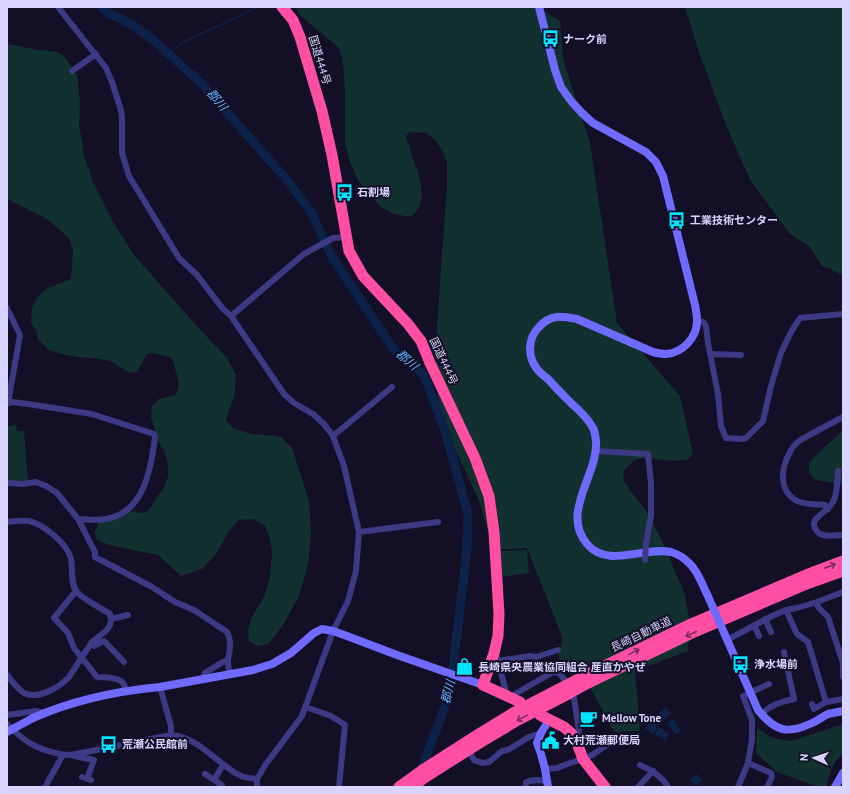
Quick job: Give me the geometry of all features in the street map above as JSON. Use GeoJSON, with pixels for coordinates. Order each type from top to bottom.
{"type":"FeatureCollection","features":[{"type":"Feature","properties":{"kind":"highway","name":"国道444号"},"geometry":{"type":"LineString","coordinates":[[282,7],[293,20],[300,37],[322,111],[332,155],[349,251],[363,276],[408,324],[421,341],[475,458],[489,496],[494,532],[499,614],[498,636],[495,650],[483,685]]}},
{"type":"Feature","properties":{"kind":"highway","name":"長崎自動車道"},"geometry":{"type":"LineString","coordinates":[[399,787],[424,769],[480,738],[518,720],[567,690],[690,624],[843,561]]}},
{"type":"Feature","properties":{"kind":"highway","name":"長崎自動車道"},"geometry":{"type":"LineString","coordinates":[[588,679],[809,583],[843,571]]}},
{"type":"Feature","properties":{"kind":"highway"},"geometry":{"type":"LineString","coordinates":[[483,685],[520,702]]}},
{"type":"Feature","properties":{"kind":"highway"},"geometry":{"type":"LineString","coordinates":[[545,717],[564,727],[571,733],[576,740],[583,759],[603,786]]}},
{"type":"Feature","properties":{"kind":"highway","name":"長崎自動車道"},"geometry":{"type":"LineString","coordinates":[[413,787],[480,738]]}},
{"type":"Feature","properties":{"kind":"street"},"geometry":{"type":"LineString","coordinates":[[58,7],[106,68],[112,82],[122,116],[122,153],[129,176],[179,258],[197,275],[223,309],[231,316],[284,394],[294,403],[313,414],[324,424],[333,436],[344,466],[359,532],[356,571],[348,601],[333,631],[302,716],[266,764],[257,779],[257,787]]}},
{"type":"Feature","properties":{"kind":"street"},"geometry":{"type":"LineString","coordinates":[[539,7],[555,70],[562,87],[571,101],[593,123],[646,152],[656,162],[663,176],[695,305],[697,321],[693,337],[686,346],[676,352],[666,354],[653,352],[639,347],[578,319],[566,317],[556,316],[545,321],[537,328],[532,337],[530,348],[531,358],[536,369],[586,416],[594,429],[596,440],[592,466],[577,513],[581,536],[588,545],[598,552],[610,556],[659,551],[671,552],[681,556],[690,563],[696,571],[707,594],[758,710],[774,727],[786,730],[798,729],[828,714],[843,711]]}},
{"type":"Feature","properties":{"kind":"street"},"geometry":{"type":"LineString","coordinates":[[72,71],[96,54]]}},
{"type":"Feature","properties":{"kind":"street"},"geometry":{"type":"LineString","coordinates":[[231,316],[304,254],[333,238],[346,237]]}},
{"type":"Feature","properties":{"kind":"street"},"geometry":{"type":"LineString","coordinates":[[7,308],[20,335],[7,403],[12,402],[28,404],[92,414],[154,434],[155,437],[150,470],[138,498],[131,508],[120,515],[106,519],[78,519]]}},
{"type":"Feature","properties":{"kind":"street"},"geometry":{"type":"LineString","coordinates":[[697,321],[702,322],[706,326],[718,394],[721,426],[726,438],[742,439],[746,438],[763,421],[771,386],[782,353],[791,332],[800,318],[843,314]]}},
{"type":"Feature","properties":{"kind":"street"},"geometry":{"type":"LineString","coordinates":[[711,354],[741,356]]}},
{"type":"Feature","properties":{"kind":"street"},"geometry":{"type":"LineString","coordinates":[[333,436],[392,387]]}},
{"type":"Feature","properties":{"kind":"street"},"geometry":{"type":"LineString","coordinates":[[828,509],[825,505],[802,503],[791,497],[784,486],[783,471],[792,448],[796,443],[843,417]]}},
{"type":"Feature","properties":{"kind":"street"},"geometry":{"type":"LineString","coordinates":[[595,451],[648,454],[652,483],[651,516],[646,542],[645,560]]}},
{"type":"Feature","properties":{"kind":"street"},"geometry":{"type":"LineString","coordinates":[[838,471],[836,495],[833,502],[828,509],[816,518],[814,526],[819,534],[843,535]]}},
{"type":"Feature","properties":{"kind":"street"},"geometry":{"type":"LineString","coordinates":[[7,482],[23,484],[36,482],[57,493],[78,519],[95,557],[152,587],[175,602],[194,610],[227,632],[231,645],[228,660],[230,675]]}},
{"type":"Feature","properties":{"kind":"street"},"geometry":{"type":"LineString","coordinates":[[7,522],[30,522],[41,526],[62,543],[67,549],[71,558],[73,582],[76,591],[110,614],[111,619],[107,630],[92,642],[81,657],[77,667],[65,682],[52,690],[31,695],[24,693],[17,688],[7,675]]}},
{"type":"Feature","properties":{"kind":"street"},"geometry":{"type":"LineString","coordinates":[[359,532],[438,522]]}},
{"type":"Feature","properties":{"kind":"street"},"geometry":{"type":"LineString","coordinates":[[76,591],[54,618],[68,633],[74,648],[97,676],[119,679],[126,687],[125,692]]}},
{"type":"Feature","properties":{"kind":"street"},"geometry":{"type":"LineString","coordinates":[[726,638],[786,610],[797,608],[843,592]]}},
{"type":"Feature","properties":{"kind":"street"},"geometry":{"type":"LineString","coordinates":[[816,602],[818,607],[828,617],[843,663],[843,677]]}},
{"type":"Feature","properties":{"kind":"street"},"geometry":{"type":"LineString","coordinates":[[786,610],[797,634],[808,642],[826,702]]}},
{"type":"Feature","properties":{"kind":"street"},"geometry":{"type":"LineString","coordinates":[[111,619],[128,615]]}},
{"type":"Feature","properties":{"kind":"street"},"geometry":{"type":"LineString","coordinates":[[765,619],[771,632]]}},
{"type":"Feature","properties":{"kind":"street"},"geometry":{"type":"LineString","coordinates":[[754,625],[759,636]]}},
{"type":"Feature","properties":{"kind":"street"},"geometry":{"type":"LineString","coordinates":[[7,732],[44,713],[88,700],[145,688],[230,675],[272,664],[291,653],[314,633],[322,629],[333,631],[483,685]]}},
{"type":"Feature","properties":{"kind":"street"},"geometry":{"type":"LineString","coordinates":[[92,642],[94,646],[104,641],[124,662]]}},
{"type":"Feature","properties":{"kind":"street"},"geometry":{"type":"LineString","coordinates":[[495,650],[508,696],[553,672],[559,673],[565,680],[574,698],[579,731],[576,740]]}},
{"type":"Feature","properties":{"kind":"street"},"geometry":{"type":"LineString","coordinates":[[498,661],[530,656],[536,657],[558,650]]}},
{"type":"Feature","properties":{"kind":"street"},"geometry":{"type":"LineString","coordinates":[[761,714],[767,709],[781,702],[794,699],[784,652]]}},
{"type":"Feature","properties":{"kind":"street"},"geometry":{"type":"LineString","coordinates":[[202,680],[205,673],[228,660]]}},
{"type":"Feature","properties":{"kind":"street"},"geometry":{"type":"LineString","coordinates":[[738,787],[748,763],[752,739],[752,720],[743,696],[769,684]]}},
{"type":"Feature","properties":{"kind":"street"},"geometry":{"type":"LineString","coordinates":[[160,686],[172,726],[171,735]]}},
{"type":"Feature","properties":{"kind":"street"},"geometry":{"type":"LineString","coordinates":[[812,704],[814,709],[826,702],[843,699]]}},
{"type":"Feature","properties":{"kind":"street"},"geometry":{"type":"LineString","coordinates":[[306,707],[331,716],[345,725],[339,787]]}},
{"type":"Feature","properties":{"kind":"street"},"geometry":{"type":"LineString","coordinates":[[7,715],[36,711],[44,713]]}},
{"type":"Feature","properties":{"kind":"street"},"geometry":{"type":"LineString","coordinates":[[545,717],[537,743],[542,754],[548,784]]}},
{"type":"Feature","properties":{"kind":"street"},"geometry":{"type":"LineString","coordinates":[[7,724],[34,746],[63,755],[71,755],[171,735],[179,736],[187,738],[240,776],[257,779]]}},
{"type":"Feature","properties":{"kind":"street"},"geometry":{"type":"LineString","coordinates":[[462,738],[474,760],[482,763],[489,762],[502,751],[508,750],[529,737],[541,733]]}},
{"type":"Feature","properties":{"kind":"street"},"geometry":{"type":"LineString","coordinates":[[545,769],[557,768],[570,762],[583,759],[592,755],[620,736]]}},
{"type":"Feature","properties":{"kind":"street"},"geometry":{"type":"LineString","coordinates":[[45,787],[63,755]]}},
{"type":"Feature","properties":{"kind":"street"},"geometry":{"type":"LineString","coordinates":[[71,755],[94,760],[87,779]]}},
{"type":"Feature","properties":{"kind":"street"},"geometry":{"type":"LineString","coordinates":[[748,763],[771,773],[772,777],[767,787]]}},
{"type":"Feature","properties":{"kind":"street"},"geometry":{"type":"LineString","coordinates":[[214,780],[223,765]]}},
{"type":"Feature","properties":{"kind":"street"},"geometry":{"type":"LineString","coordinates":[[640,765],[653,771],[665,782],[668,787]]}},
{"type":"Feature","properties":{"kind":"street"},"geometry":{"type":"LineString","coordinates":[[638,787],[653,771]]}},
{"type":"Feature","properties":{"kind":"street"},"geometry":{"type":"LineString","coordinates":[[835,787],[843,773]]}},
{"type":"Feature","properties":{"kind":"street"},"geometry":{"type":"LineString","coordinates":[[205,774],[222,785]]}},
{"type":"Feature","properties":{"kind":"street"},"geometry":{"type":"LineString","coordinates":[[526,787],[526,782],[531,780],[537,780],[548,784]]}},
{"type":"Feature","properties":{"kind":"green space"},"geometry":{"type":"Polygon","coordinates":[[[296,7],[538,7],[560,21],[563,59],[590,143],[617,323],[680,396],[693,454],[687,460],[674,461],[643,458],[635,460],[623,472],[624,482],[649,515],[663,543],[685,595],[689,619],[688,651],[635,671],[640,731],[614,732],[590,687],[564,671],[558,655],[563,639],[527,548],[493,550],[480,503],[450,438],[440,407],[435,381],[437,326],[447,185],[447,163],[444,154],[437,142],[427,133],[410,132],[406,136],[421,183],[421,202],[418,209],[412,216],[394,214],[381,207],[358,180],[350,162],[345,143],[344,74],[342,57],[338,47],[298,13],[296,7]]]}},
{"type":"Feature","properties":{"kind":"green space"},"geometry":{"type":"Polygon","coordinates":[[[685,7],[843,7],[843,276],[822,266],[810,247],[789,233],[751,181],[723,117],[700,55],[685,7]]]}},
{"type":"Feature","properties":{"kind":"green space"},"geometry":{"type":"Polygon","coordinates":[[[7,44],[39,50],[54,51],[63,55],[77,75],[80,103],[79,124],[84,156],[93,182],[113,222],[134,255],[227,358],[236,375],[235,393],[226,420],[233,428],[251,434],[281,437],[292,448],[309,501],[311,536],[308,564],[299,596],[282,627],[268,644],[257,646],[249,641],[248,630],[252,617],[265,595],[270,576],[272,553],[270,540],[265,526],[253,519],[239,520],[229,531],[216,554],[202,569],[181,576],[158,555],[109,545],[96,539],[95,532],[100,519],[112,514],[129,510],[139,513],[148,511],[164,487],[168,477],[168,464],[165,453],[158,440],[151,417],[152,406],[159,399],[175,395],[178,389],[178,381],[173,361],[170,357],[153,353],[147,354],[137,372],[130,373],[110,361],[78,357],[49,350],[38,340],[37,332],[31,323],[32,308],[37,297],[48,288],[71,279],[73,250],[69,238],[47,219],[7,199],[7,44]]]}},
{"type":"Feature","properties":{"kind":"green space"},"geometry":{"type":"Polygon","coordinates":[[[16,424],[17,431],[24,431],[28,480],[19,482],[7,481],[7,427],[16,424]]]}},
{"type":"Feature","properties":{"kind":"green space"},"geometry":{"type":"Polygon","coordinates":[[[843,430],[843,485],[816,480],[809,473],[809,462],[843,430]]]}},
{"type":"Feature","properties":{"kind":"green space"},"geometry":{"type":"Polygon","coordinates":[[[527,550],[529,573],[501,577],[500,551],[527,550]]]}},
{"type":"Feature","properties":{"kind":"green space"},"geometry":{"type":"Polygon","coordinates":[[[843,724],[843,754],[834,764],[826,787],[814,787],[813,785],[777,772],[756,753],[757,728],[772,738],[791,741],[843,724]]]}},
{"type":"Feature","properties":{"kind":"water"},"geometry":{"type":"Polygon","coordinates":[[[666,707],[671,714],[663,721],[658,714],[666,707]]]}},
{"type":"Feature","properties":{"kind":"water"},"geometry":{"type":"Polygon","coordinates":[[[652,718],[658,726],[654,734],[645,729],[652,718]]]}},
{"type":"Feature","properties":{"kind":"water"},"geometry":{"type":"Polygon","coordinates":[[[670,719],[671,721],[673,719],[681,731],[677,734],[675,734],[667,723],[670,719]]]}},
{"type":"Feature","properties":{"kind":"water"},"geometry":{"type":"Polygon","coordinates":[[[659,727],[669,734],[666,741],[655,734],[659,727]]]}},
{"type":"Feature","properties":{"kind":"water"},"geometry":{"type":"Polygon","coordinates":[[[697,774],[702,780],[696,786],[690,779],[697,774]]]}},
{"type":"Feature","properties":{"kind":"waterway","name":"郡川"},"geometry":{"type":"LineString","coordinates":[[102,7],[107,12],[133,25],[153,40],[202,84],[287,180],[311,212],[332,257],[394,350],[410,361],[425,377],[446,434],[468,514],[467,550],[450,693],[420,773]]}},
{"type":"Feature","properties":{"kind":"waterway"},"geometry":{"type":"LineString","coordinates":[[168,53],[184,42],[258,7]]}},
{"type":"Feature","properties":{"kind":"place","name":"ナーク前"},"geometry":{"type":"Point","coordinates":[550,39]}},
{"type":"Feature","properties":{"kind":"place","name":"石割場"},"geometry":{"type":"Point","coordinates":[344,192]}},
{"type":"Feature","properties":{"kind":"place","name":"工業技術センター"},"geometry":{"type":"Point","coordinates":[677,220]}},
{"type":"Feature","properties":{"kind":"place","name":"浄水場前"},"geometry":{"type":"Point","coordinates":[741,664]}},
{"type":"Feature","properties":{"kind":"place","name":"長崎県央農業協同組合 産直かやぜ"},"geometry":{"type":"Point","coordinates":[465,667]}},
{"type":"Feature","properties":{"kind":"place","name":"Mellow Tone"},"geometry":{"type":"Point","coordinates":[589,718]}},
{"type":"Feature","properties":{"kind":"place","name":"大村荒瀬郵便局"},"geometry":{"type":"Point","coordinates":[550,740]}},
{"type":"Feature","properties":{"kind":"place","name":"荒瀬公民館前"},"geometry":{"type":"Point","coordinates":[109,744]}}]}
